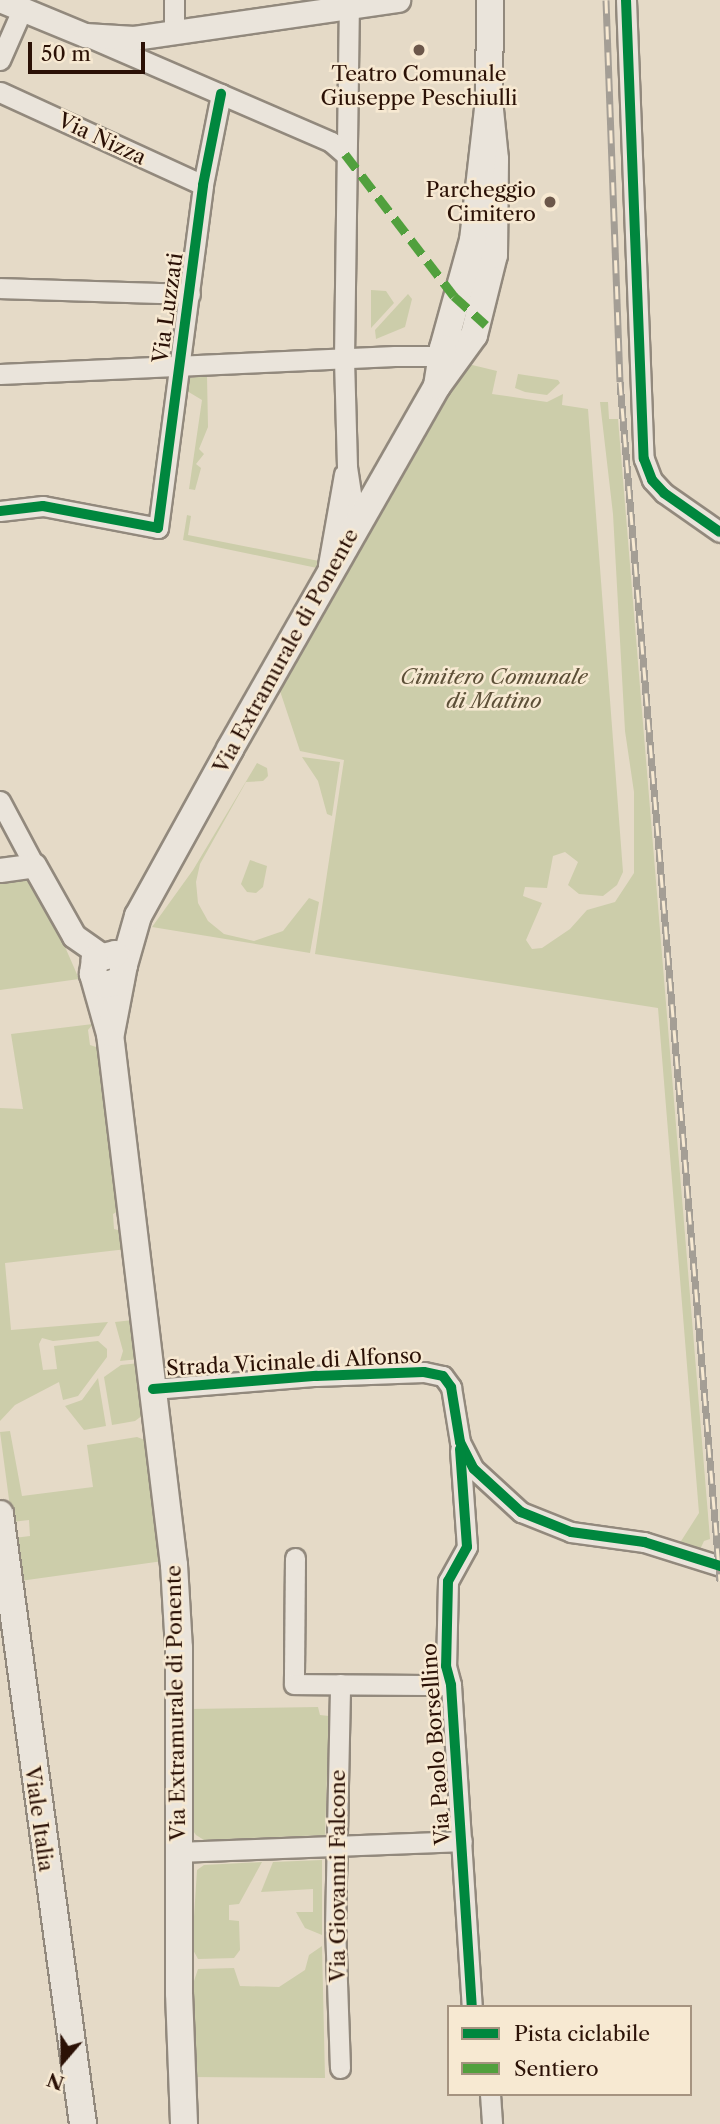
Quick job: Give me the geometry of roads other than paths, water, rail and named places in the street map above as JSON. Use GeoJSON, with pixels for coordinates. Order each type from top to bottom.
{"type":"FeatureCollection","features":[{"type":"Feature","properties":{"kind":"main road","name":"Via Extramurale di Ponente"},"geometry":{"type":"LineString","coordinates":[[184,2124],[178,1993],[179,1648],[153,1389],[110,1034],[109,965],[324,583],[347,531],[437,386],[449,359],[470,345],[478,326],[494,255],[495,159],[489,100],[490,0]]}},
{"type":"Feature","properties":{"kind":"main road","name":"Viale Italia"},"geometry":{"type":"LineString","coordinates":[[0,1514],[82,2124]]}},
{"type":"Feature","properties":{"kind":"street"},"geometry":{"type":"LineString","coordinates":[[0,0],[331,142],[345,153]]}},
{"type":"Feature","properties":{"kind":"street"},"geometry":{"type":"LineString","coordinates":[[159,68],[158,49],[169,32],[174,0]]}},
{"type":"Feature","properties":{"kind":"street"},"geometry":{"type":"LineString","coordinates":[[85,35],[134,38],[349,4],[398,0]]}},
{"type":"Feature","properties":{"kind":"street"},"geometry":{"type":"LineString","coordinates":[[626,0],[644,459],[652,481],[664,493],[720,532]]}},
{"type":"Feature","properties":{"kind":"street"},"geometry":{"type":"LineString","coordinates":[[347,531],[344,359],[349,4]]}},
{"type":"Feature","properties":{"kind":"street"},"geometry":{"type":"LineString","coordinates":[[0,60],[22,10]]}},
{"type":"Feature","properties":{"kind":"street","name":"Via Nizza"},"geometry":{"type":"LineString","coordinates":[[0,92],[203,186]]}},
{"type":"Feature","properties":{"kind":"street","name":"Via Luzzati"},"geometry":{"type":"LineString","coordinates":[[0,511],[43,506],[158,528],[203,186],[221,94]]}},
{"type":"Feature","properties":{"kind":"street"},"geometry":{"type":"LineString","coordinates":[[0,288],[190,295]]}},
{"type":"Feature","properties":{"kind":"street"},"geometry":{"type":"LineString","coordinates":[[0,374],[344,359],[449,359]]}},
{"type":"Feature","properties":{"kind":"street"},"geometry":{"type":"LineString","coordinates":[[0,801],[65,924],[74,952],[109,965]]}},
{"type":"Feature","properties":{"kind":"street"},"geometry":{"type":"LineString","coordinates":[[0,870],[34,865]]}},
{"type":"Feature","properties":{"kind":"street","name":"Strada Vicinale di Alfonso"},"geometry":{"type":"LineString","coordinates":[[153,1389],[316,1376],[434,1373],[443,1376],[451,1387],[460,1442],[486,1483],[521,1512],[544,1524],[643,1542],[720,1566]]}},
{"type":"Feature","properties":{"kind":"street","name":"Via Paolo Borsellino"},"geometry":{"type":"LineString","coordinates":[[460,1442],[467,1547],[448,1581],[446,1666],[451,1685],[463,1841],[472,2005]]}},
{"type":"Feature","properties":{"kind":"street"},"geometry":{"type":"LineString","coordinates":[[295,1558],[294,1684],[451,1685]]}},
{"type":"Feature","properties":{"kind":"street","name":"Via Giovanni Falcone"},"geometry":{"type":"LineString","coordinates":[[340,1684],[340,2068]]}},
{"type":"Feature","properties":{"kind":"street"},"geometry":{"type":"LineString","coordinates":[[180,1852],[463,1841]]}},
{"type":"Feature","properties":{"kind":"street"},"geometry":{"type":"LineString","coordinates":[[490,2096],[492,2124]]}},
{"type":"Feature","properties":{"kind":"railway"},"geometry":{"type":"LineString","coordinates":[[606,0],[620,382],[720,1581]]}},
{"type":"Feature","properties":{"kind":"place","name":"Teatro Comunale Giuseppe Peschiulli"},"geometry":{"type":"Point","coordinates":[419,50]}},
{"type":"Feature","properties":{"kind":"place","name":"Parcheggio Cimitero"},"geometry":{"type":"Point","coordinates":[550,202]}},
{"type":"Feature","properties":{"kind":"park label","name":"Cimitero Comunale di Matino"},"geometry":{"type":"Point","coordinates":[494,689]}}]}
